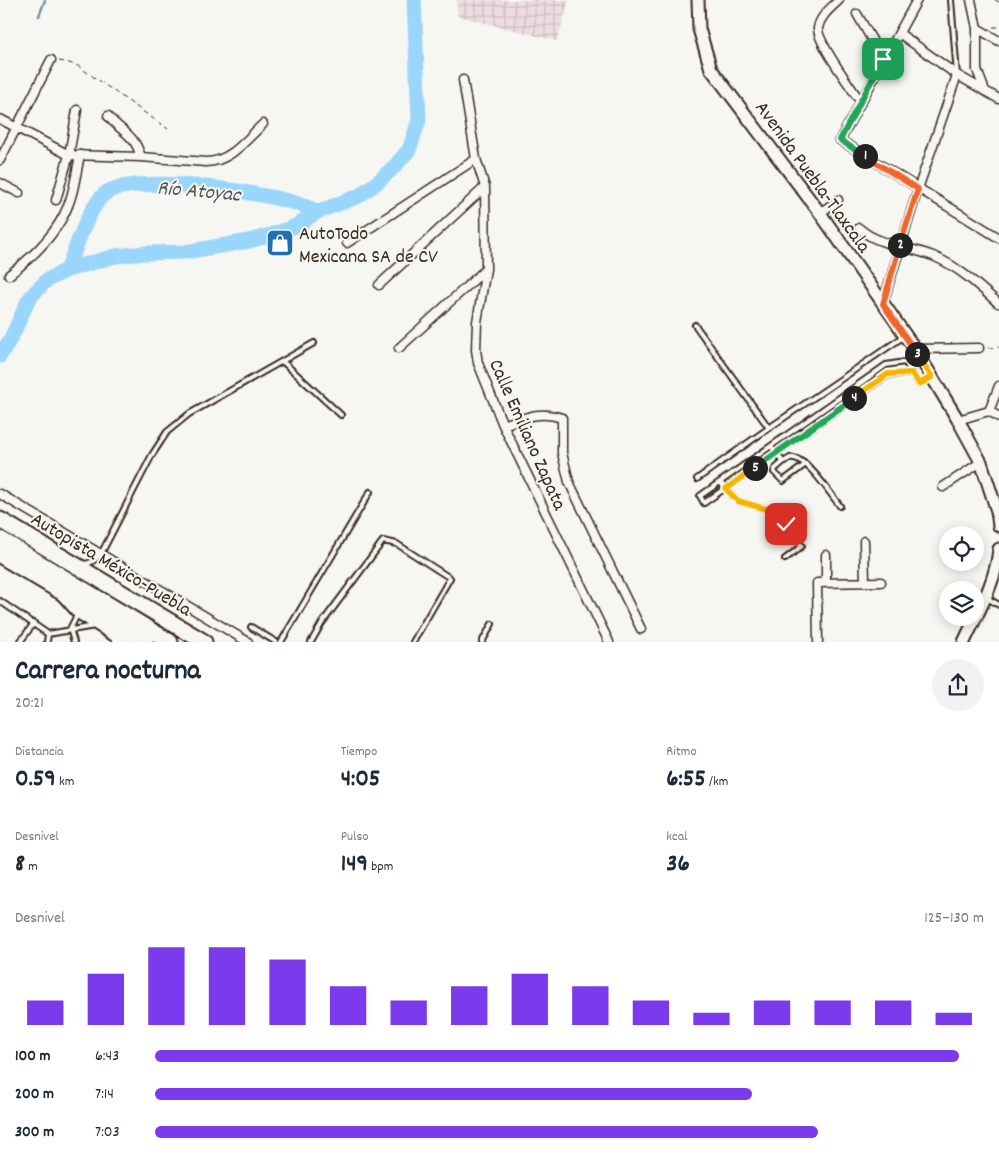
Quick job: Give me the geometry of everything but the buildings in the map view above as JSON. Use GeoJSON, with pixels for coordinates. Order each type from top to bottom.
{"type":"FeatureCollection","features":[{"type":"Feature","properties":{"kind":"highway","name":"Autopista México-Puebla"},"geometry":{"type":"LineString","coordinates":[[0,520],[204,642]]}},
{"type":"Feature","properties":{"kind":"highway"},"geometry":{"type":"LineString","coordinates":[[0,527],[188,642]]}},
{"type":"Feature","properties":{"kind":"highway"},"geometry":{"type":"LineString","coordinates":[[0,539],[170,642]]}},
{"type":"Feature","properties":{"kind":"highway"},"geometry":{"type":"LineString","coordinates":[[0,555],[145,642]]}},
{"type":"Feature","properties":{"kind":"main road","name":"Avenida Puebla-Tlaxcala"},"geometry":{"type":"LineString","coordinates":[[698,0],[699,29],[711,69],[820,212],[915,349],[981,462],[998,510],[999,526]]}},
{"type":"Feature","properties":{"kind":"main road"},"geometry":{"type":"LineString","coordinates":[[984,597],[998,564],[999,549]]}},
{"type":"Feature","properties":{"kind":"main road"},"geometry":{"type":"LineString","coordinates":[[964,642],[971,626]]}},
{"type":"Feature","properties":{"kind":"street"},"geometry":{"type":"LineString","coordinates":[[838,0],[821,19],[818,35],[860,101]]}},
{"type":"Feature","properties":{"kind":"street"},"geometry":{"type":"LineString","coordinates":[[917,0],[840,140],[999,238]]}},
{"type":"Feature","properties":{"kind":"street"},"geometry":{"type":"LineString","coordinates":[[971,0],[979,30],[977,70],[985,91]]}},
{"type":"Feature","properties":{"kind":"street"},"geometry":{"type":"LineString","coordinates":[[857,14],[883,59]]}},
{"type":"Feature","properties":{"kind":"street"},"geometry":{"type":"LineString","coordinates":[[979,30],[999,41]]}},
{"type":"Feature","properties":{"kind":"street"},"geometry":{"type":"LineString","coordinates":[[899,33],[957,75],[999,99]]}},
{"type":"Feature","properties":{"kind":"street"},"geometry":{"type":"LineString","coordinates":[[0,160],[51,60]]}},
{"type":"Feature","properties":{"kind":"street"},"geometry":{"type":"LineString","coordinates":[[883,304],[918,189],[957,75]]}},
{"type":"Feature","properties":{"kind":"street","name":"Calle Emiliano Zapata"},"geometry":{"type":"LineString","coordinates":[[462,80],[476,159],[485,187],[486,269],[477,322],[476,350],[478,363],[503,425],[610,642]]}},
{"type":"Feature","properties":{"kind":"street"},"geometry":{"type":"LineString","coordinates":[[56,200],[69,155],[76,110]]}},
{"type":"Feature","properties":{"kind":"street"},"geometry":{"type":"LineString","coordinates":[[108,116],[132,137],[138,146],[141,157]]}},
{"type":"Feature","properties":{"kind":"street"},"geometry":{"type":"LineString","coordinates":[[0,119],[69,155],[215,162],[231,154],[263,124]]}},
{"type":"Feature","properties":{"kind":"street"},"geometry":{"type":"LineString","coordinates":[[9,276],[36,251],[52,233],[63,216],[71,198],[80,155]]}},
{"type":"Feature","properties":{"kind":"street"},"geometry":{"type":"LineString","coordinates":[[347,243],[476,159]]}},
{"type":"Feature","properties":{"kind":"street"},"geometry":{"type":"LineString","coordinates":[[0,182],[19,193]]}},
{"type":"Feature","properties":{"kind":"street"},"geometry":{"type":"LineString","coordinates":[[379,285],[485,187]]}},
{"type":"Feature","properties":{"kind":"street"},"geometry":{"type":"LineString","coordinates":[[820,212],[838,200]]}},
{"type":"Feature","properties":{"kind":"street"},"geometry":{"type":"LineString","coordinates":[[859,228],[870,237],[930,255],[955,267],[975,282],[998,304]]}},
{"type":"Feature","properties":{"kind":"street"},"geometry":{"type":"LineString","coordinates":[[398,348],[486,269]]}},
{"type":"Feature","properties":{"kind":"street"},"geometry":{"type":"LineString","coordinates":[[915,349],[979,348]]}},
{"type":"Feature","properties":{"kind":"street"},"geometry":{"type":"LineString","coordinates":[[989,411],[999,386]]}},
{"type":"Feature","properties":{"kind":"street"},"geometry":{"type":"LineString","coordinates":[[958,420],[989,411],[999,417]]}},
{"type":"Feature","properties":{"kind":"street"},"geometry":{"type":"LineString","coordinates":[[503,425],[526,417],[550,414],[562,418],[562,453],[569,482],[641,629]]}},
{"type":"Feature","properties":{"kind":"street"},"geometry":{"type":"LineString","coordinates":[[943,487],[981,462]]}},
{"type":"Feature","properties":{"kind":"street"},"geometry":{"type":"LineString","coordinates":[[0,494],[248,642]]}},
{"type":"Feature","properties":{"kind":"street"},"geometry":{"type":"LineString","coordinates":[[864,541],[865,582]]}},
{"type":"Feature","properties":{"kind":"street"},"geometry":{"type":"LineString","coordinates":[[826,555],[826,583]]}},
{"type":"Feature","properties":{"kind":"street"},"geometry":{"type":"LineString","coordinates":[[818,642],[816,583],[881,582]]}},
{"type":"Feature","properties":{"kind":"street"},"geometry":{"type":"LineString","coordinates":[[60,591],[78,613],[119,640]]}},
{"type":"Feature","properties":{"kind":"lane"},"geometry":{"type":"LineString","coordinates":[[951,0],[957,75]]}},
{"type":"Feature","properties":{"kind":"lane"},"geometry":{"type":"LineString","coordinates":[[695,325],[769,428]]}},
{"type":"Feature","properties":{"kind":"lane"},"geometry":{"type":"LineString","coordinates":[[697,479],[905,335]]}},
{"type":"Feature","properties":{"kind":"lane"},"geometry":{"type":"LineString","coordinates":[[20,531],[78,564],[87,564],[94,561],[101,554],[152,455],[167,432],[189,414],[314,343]]}},
{"type":"Feature","properties":{"kind":"lane"},"geometry":{"type":"LineString","coordinates":[[282,361],[341,415]]}},
{"type":"Feature","properties":{"kind":"lane"},"geometry":{"type":"LineString","coordinates":[[912,373],[888,374],[704,503],[700,496],[886,365],[905,362],[912,373],[919,384],[932,377]]}},
{"type":"Feature","properties":{"kind":"lane"},"geometry":{"type":"LineString","coordinates":[[855,387],[860,393]]}},
{"type":"Feature","properties":{"kind":"lane"},"geometry":{"type":"LineString","coordinates":[[771,446],[783,462]]}},
{"type":"Feature","properties":{"kind":"lane"},"geometry":{"type":"LineString","coordinates":[[806,464],[783,481],[774,472],[775,469],[790,458],[806,464],[812,469],[840,506]]}},
{"type":"Feature","properties":{"kind":"lane"},"geometry":{"type":"LineString","coordinates":[[720,482],[738,501],[777,512],[802,546],[786,559]]}},
{"type":"Feature","properties":{"kind":"lane"},"geometry":{"type":"LineString","coordinates":[[281,642],[370,492]]}},
{"type":"Feature","properties":{"kind":"lane"},"geometry":{"type":"LineString","coordinates":[[770,534],[786,524]]}},
{"type":"Feature","properties":{"kind":"lane"},"geometry":{"type":"LineString","coordinates":[[311,642],[322,623],[383,541],[396,544],[450,578],[412,642]]}},
{"type":"Feature","properties":{"kind":"lane"},"geometry":{"type":"LineString","coordinates":[[984,597],[999,605]]}},
{"type":"Feature","properties":{"kind":"lane"},"geometry":{"type":"LineString","coordinates":[[0,601],[48,634]]}},
{"type":"Feature","properties":{"kind":"lane"},"geometry":{"type":"LineString","coordinates":[[74,642],[70,629],[78,613]]}},
{"type":"Feature","properties":{"kind":"lane"},"geometry":{"type":"LineString","coordinates":[[20,642],[34,623]]}},
{"type":"Feature","properties":{"kind":"lane"},"geometry":{"type":"LineString","coordinates":[[482,642],[492,624]]}},
{"type":"Feature","properties":{"kind":"lane"},"geometry":{"type":"LineString","coordinates":[[48,634],[70,629],[99,626]]}},
{"type":"Feature","properties":{"kind":"lane"},"geometry":{"type":"LineString","coordinates":[[251,627],[276,642]]}},
{"type":"Feature","properties":{"kind":"lane"},"geometry":{"type":"LineString","coordinates":[[48,634],[48,642]]}},
{"type":"Feature","properties":{"kind":"path"},"geometry":{"type":"LineString","coordinates":[[995,0],[999,2]]}},
{"type":"Feature","properties":{"kind":"path"},"geometry":{"type":"LineString","coordinates":[[66,62],[84,70],[168,129]]}},
{"type":"Feature","properties":{"kind":"path"},"geometry":{"type":"LineString","coordinates":[[979,348],[999,348]]}},
{"type":"Feature","properties":{"kind":"shaded area"},"geometry":{"type":"Polygon","coordinates":[[[456,0],[569,0],[557,41],[458,16],[456,0]]]}},
{"type":"Feature","properties":{"kind":"waterway"},"geometry":{"type":"LineString","coordinates":[[39,16],[45,0]]}},
{"type":"Feature","properties":{"kind":"waterway","name":"Río Atoyac"},"geometry":{"type":"LineString","coordinates":[[0,356],[34,293],[47,280],[67,270],[115,256],[185,252],[249,241],[296,226],[317,212],[359,196],[379,181],[409,150],[419,120],[414,0]]}},
{"type":"Feature","properties":{"kind":"waterway","name":"Río Atoyac"},"geometry":{"type":"LineString","coordinates":[[67,270],[94,206],[107,192],[123,187],[148,184],[179,185],[245,192],[276,198],[317,212]]}},
{"type":"Feature","properties":{"kind":"place","name":"AutoTodo Mexicana SA de CV"},"geometry":{"type":"Point","coordinates":[280,243]}},
{"type":"Feature","properties":{"kind":"route"},"geometry":{"type":"LineString","coordinates":[[786,524],[777,512],[738,501],[726,489],[888,374],[912,373],[919,384],[932,377],[883,304],[918,189],[840,140],[883,59]]}}]}
